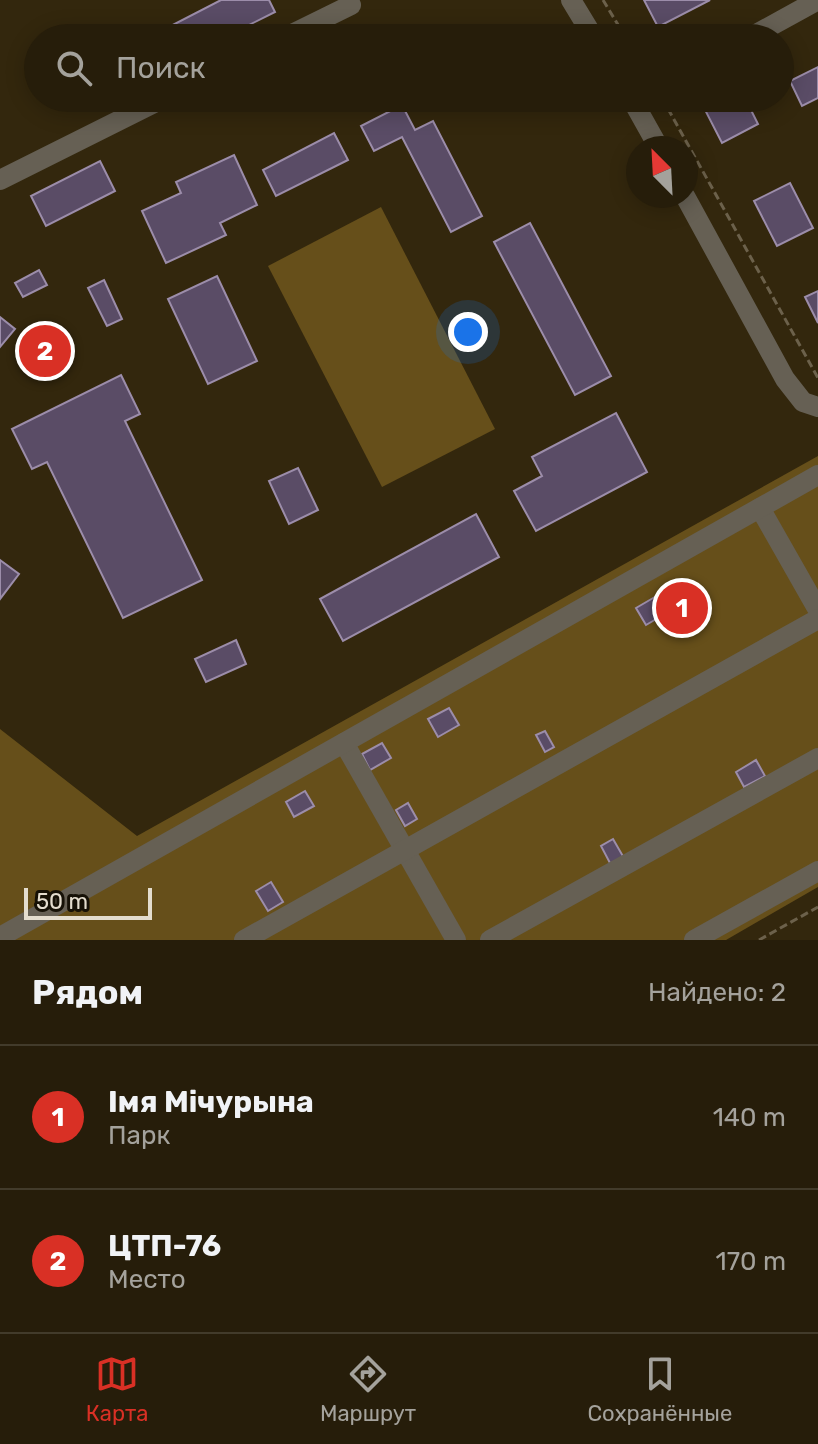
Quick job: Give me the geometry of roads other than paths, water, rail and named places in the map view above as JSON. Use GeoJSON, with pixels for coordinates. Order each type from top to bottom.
{"type":"FeatureCollection","features":[{"type":"Feature","properties":{"kind":"street"},"geometry":{"type":"LineString","coordinates":[[571,0],[586,24]]}},
{"type":"Feature","properties":{"kind":"street"},"geometry":{"type":"LineString","coordinates":[[774,24],[818,0]]}},
{"type":"Feature","properties":{"kind":"street"},"geometry":{"type":"LineString","coordinates":[[312,24],[351,5]]}},
{"type":"Feature","properties":{"kind":"street"},"geometry":{"type":"LineString","coordinates":[[0,180],[136,112]]}},
{"type":"Feature","properties":{"kind":"street"},"geometry":{"type":"LineString","coordinates":[[641,112],[653,136]]}},
{"type":"Feature","properties":{"kind":"street"},"geometry":{"type":"LineString","coordinates":[[692,208],[785,379],[803,402],[818,407]]}},
{"type":"Feature","properties":{"kind":"street"},"geometry":{"type":"LineString","coordinates":[[0,937],[818,475]]}},
{"type":"Feature","properties":{"kind":"street"},"geometry":{"type":"LineString","coordinates":[[760,508],[818,610]]}},
{"type":"Feature","properties":{"kind":"street"},"geometry":{"type":"LineString","coordinates":[[244,940],[818,619]]}},
{"type":"Feature","properties":{"kind":"street"},"geometry":{"type":"LineString","coordinates":[[344,743],[456,940]]}},
{"type":"Feature","properties":{"kind":"street"},"geometry":{"type":"LineString","coordinates":[[490,940],[818,758]]}},
{"type":"Feature","properties":{"kind":"street"},"geometry":{"type":"LineString","coordinates":[[694,940],[818,871]]}},
{"type":"Feature","properties":{"kind":"place","name":"ЦТП-76"},"geometry":{"type":"Point","coordinates":[45,351]}},
{"type":"Feature","properties":{"kind":"place","name":"Імя Мічурына"},"geometry":{"type":"Point","coordinates":[682,608]}}]}
